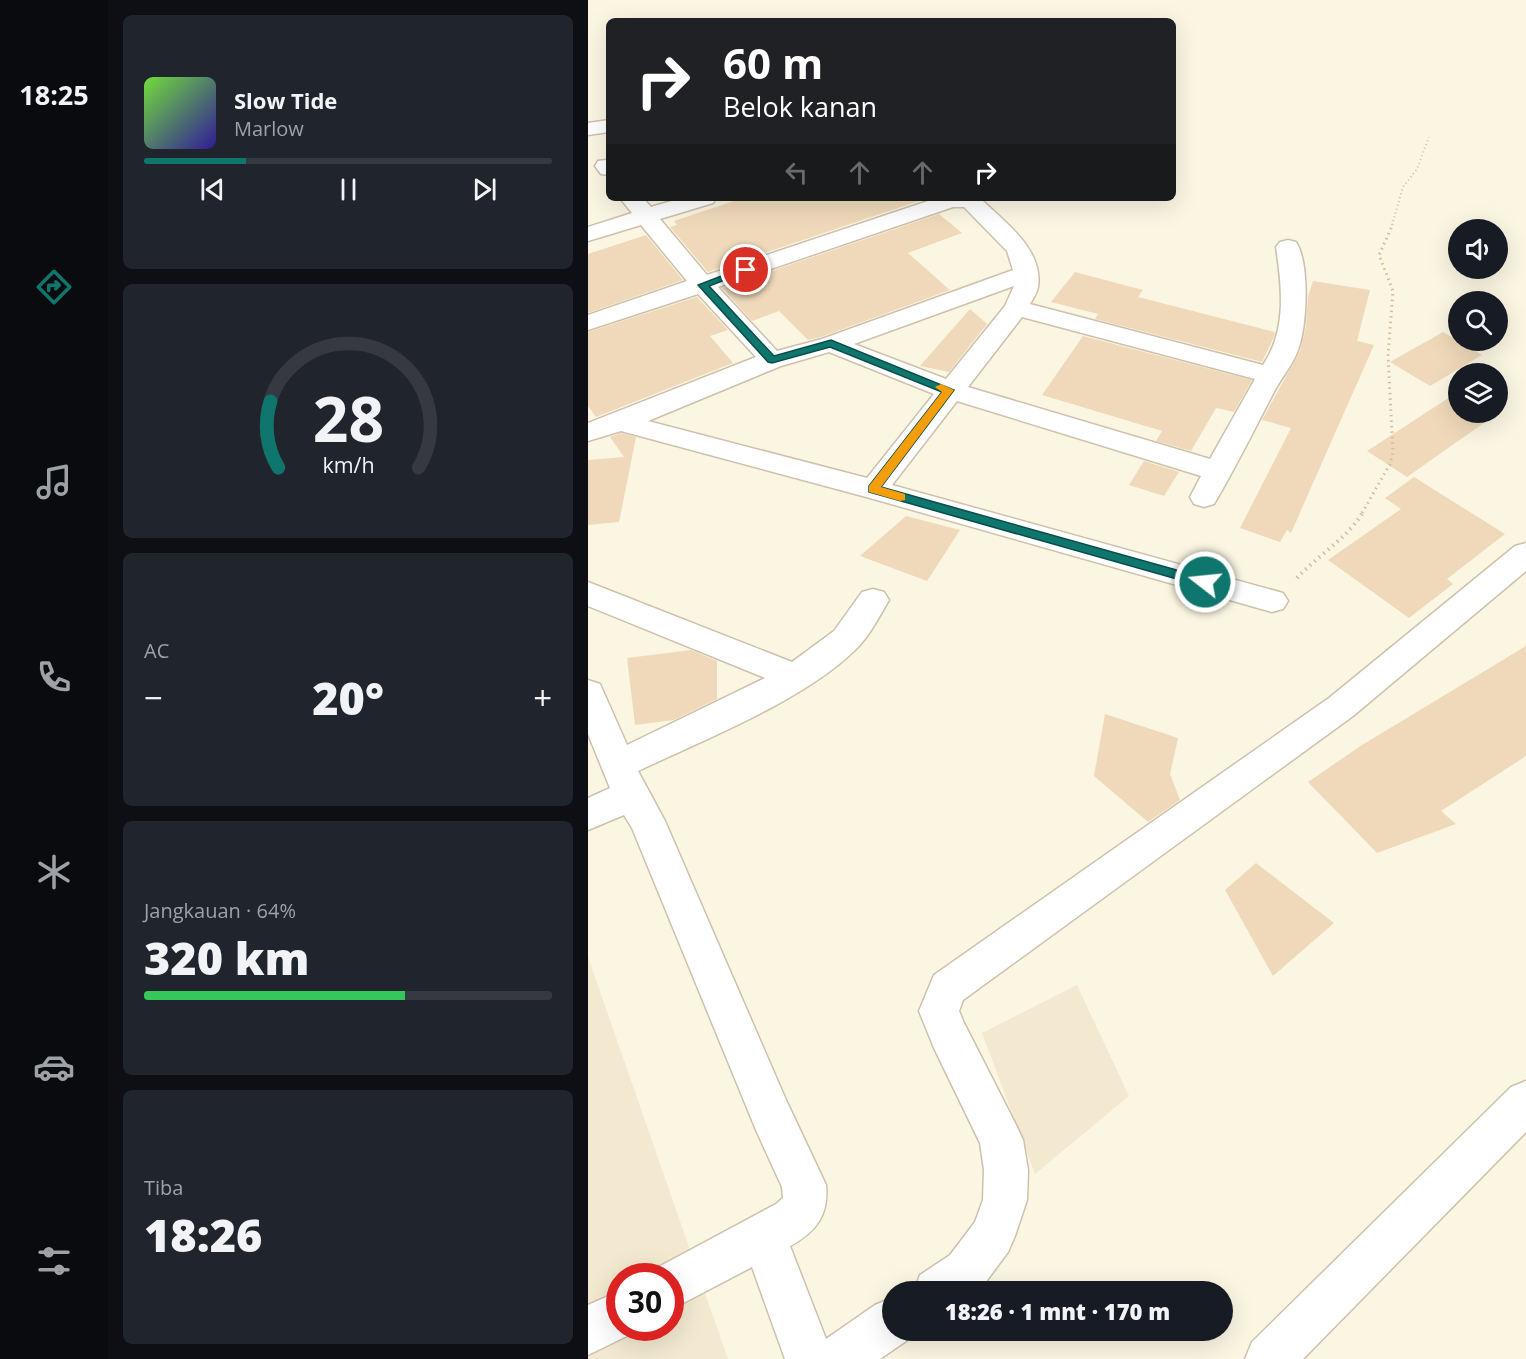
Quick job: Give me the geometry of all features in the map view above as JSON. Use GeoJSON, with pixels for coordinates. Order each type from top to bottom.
{"type":"FeatureCollection","features":[{"type":"Feature","properties":{"kind":"street"},"geometry":{"type":"LineString","coordinates":[[588,129],[606,126]]}},
{"type":"Feature","properties":{"kind":"street"},"geometry":{"type":"LineString","coordinates":[[588,234],[638,207],[683,201]]}},
{"type":"Feature","properties":{"kind":"street"},"geometry":{"type":"LineString","coordinates":[[588,323],[950,201]]}},
{"type":"Feature","properties":{"kind":"street"},"geometry":{"type":"LineString","coordinates":[[873,489],[1016,308],[1026,288],[1026,273],[1018,249],[971,202],[966,201]]}},
{"type":"Feature","properties":{"kind":"street"},"geometry":{"type":"LineString","coordinates":[[638,207],[703,285],[772,360]]}},
{"type":"Feature","properties":{"kind":"street"},"geometry":{"type":"LineString","coordinates":[[1204,497],[1270,375],[1285,352],[1293,321],[1293,280],[1288,247]]}},
{"type":"Feature","properties":{"kind":"street"},"geometry":{"type":"LineString","coordinates":[[588,432],[620,422],[772,360],[831,344],[1026,273]]}},
{"type":"Feature","properties":{"kind":"street"},"geometry":{"type":"LineString","coordinates":[[1016,308],[1270,375]]}},
{"type":"Feature","properties":{"kind":"street"},"geometry":{"type":"LineString","coordinates":[[831,344],[949,390],[1217,471]]}},
{"type":"Feature","properties":{"kind":"street"},"geometry":{"type":"LineString","coordinates":[[620,422],[873,489],[1272,601]]}},
{"type":"Feature","properties":{"kind":"street"},"geometry":{"type":"LineString","coordinates":[[952,1281],[966,1271],[992,1236],[1005,1200],[1006,1170],[1001,1140],[948,1034],[939,1011],[948,988],[1341,707],[1526,554]]}},
{"type":"Feature","properties":{"kind":"street"},"geometry":{"type":"LineString","coordinates":[[588,593],[793,676]]}},
{"type":"Feature","properties":{"kind":"street"},"geometry":{"type":"LineString","coordinates":[[588,815],[626,779],[843,643],[873,600]]}},
{"type":"Feature","properties":{"kind":"street"},"geometry":{"type":"LineString","coordinates":[[588,693],[646,821],[771,1115],[804,1185],[804,1199],[800,1212],[792,1220],[684,1280]]}},
{"type":"Feature","properties":{"kind":"street"},"geometry":{"type":"LineString","coordinates":[[1269,1359],[1520,1118]]}},
{"type":"Feature","properties":{"kind":"street"},"geometry":{"type":"LineString","coordinates":[[764,1237],[809,1359]]}},
{"type":"Feature","properties":{"kind":"street"},"geometry":{"type":"LineString","coordinates":[[588,1331],[606,1321]]}},
{"type":"Feature","properties":{"kind":"street"},"geometry":{"type":"LineString","coordinates":[[839,1359],[882,1329]]}},
{"type":"Feature","properties":{"kind":"path"},"geometry":{"type":"LineString","coordinates":[[1272,601],[1281,600],[1287,596],[1293,582],[1315,559],[1342,539],[1360,517],[1390,464],[1393,452],[1388,356],[1393,291],[1378,255],[1395,219],[1403,187],[1417,169],[1428,136]]}},
{"type":"Feature","properties":{"kind":"shaded area"},"geometry":{"type":"Polygon","coordinates":[[[588,957],[728,1359],[588,1359],[588,957]]]}},
{"type":"Feature","properties":{"kind":"shaded area"},"geometry":{"type":"Polygon","coordinates":[[[1077,985],[1129,1096],[1035,1174],[982,1033],[1077,985]]]}},
{"type":"Feature","properties":{"kind":"building"},"geometry":{"type":"Polygon","coordinates":[[[734,201],[919,201],[708,272],[670,227],[677,225],[674,221],[734,201]]]}},
{"type":"Feature","properties":{"kind":"building"},"geometry":{"type":"Polygon","coordinates":[[[939,214],[962,233],[908,253],[950,290],[821,337],[808,340],[779,311],[752,321],[722,288],[939,214]]]}},
{"type":"Feature","properties":{"kind":"building"},"geometry":{"type":"Polygon","coordinates":[[[646,235],[683,280],[588,313],[588,254],[646,235]]]}},
{"type":"Feature","properties":{"kind":"building"},"geometry":{"type":"Polygon","coordinates":[[[1075,272],[1143,290],[1138,297],[1275,332],[1274,337],[1262,362],[1095,319],[1098,314],[1051,302],[1075,272]]]}},
{"type":"Feature","properties":{"kind":"building"},"geometry":{"type":"Polygon","coordinates":[[[1313,281],[1370,290],[1357,341],[1374,345],[1291,533],[1287,530],[1280,542],[1240,528],[1291,428],[1262,420],[1300,351],[1306,327],[1308,297],[1313,281]]]}},
{"type":"Feature","properties":{"kind":"building"},"geometry":{"type":"Polygon","coordinates":[[[697,297],[728,330],[710,336],[733,363],[596,417],[588,406],[588,332],[697,297]]]}},
{"type":"Feature","properties":{"kind":"building"},"geometry":{"type":"Polygon","coordinates":[[[970,309],[987,324],[949,372],[920,366],[970,309]]]}},
{"type":"Feature","properties":{"kind":"building"},"geometry":{"type":"Polygon","coordinates":[[[1443,332],[1448,335],[1448,351],[1475,351],[1482,355],[1469,363],[1448,363],[1448,375],[1430,386],[1390,362],[1443,332]]]}},
{"type":"Feature","properties":{"kind":"building"},"geometry":{"type":"Polygon","coordinates":[[[1083,336],[1252,380],[1234,412],[1216,408],[1191,451],[1156,441],[1162,431],[1042,395],[1083,336]]]}},
{"type":"Feature","properties":{"kind":"building"},"geometry":{"type":"Polygon","coordinates":[[[1448,398],[1448,423],[1484,423],[1407,477],[1367,451],[1448,398]]]}},
{"type":"Feature","properties":{"kind":"building"},"geometry":{"type":"Polygon","coordinates":[[[621,433],[636,437],[619,522],[588,525],[588,460],[624,457],[610,437],[621,433]]]}},
{"type":"Feature","properties":{"kind":"building"},"geometry":{"type":"Polygon","coordinates":[[[1144,461],[1179,472],[1164,496],[1129,485],[1144,461]]]}},
{"type":"Feature","properties":{"kind":"building"},"geometry":{"type":"Polygon","coordinates":[[[1414,477],[1505,534],[1447,579],[1453,584],[1409,618],[1328,560],[1401,509],[1385,498],[1414,477]]]}},
{"type":"Feature","properties":{"kind":"building"},"geometry":{"type":"Polygon","coordinates":[[[906,516],[960,530],[927,581],[860,556],[906,516]]]}},
{"type":"Feature","properties":{"kind":"building"},"geometry":{"type":"Polygon","coordinates":[[[1526,646],[1526,756],[1441,811],[1456,824],[1377,853],[1308,782],[1362,745],[1526,646]]]}},
{"type":"Feature","properties":{"kind":"building"},"geometry":{"type":"Polygon","coordinates":[[[691,650],[717,661],[717,699],[674,720],[635,725],[627,658],[691,650]]]}},
{"type":"Feature","properties":{"kind":"building"},"geometry":{"type":"Polygon","coordinates":[[[1105,714],[1178,738],[1170,774],[1180,800],[1148,822],[1094,776],[1105,714]]]}},
{"type":"Feature","properties":{"kind":"building"},"geometry":{"type":"Polygon","coordinates":[[[1256,863],[1334,923],[1273,976],[1225,890],[1256,863]]]}},
{"type":"Feature","properties":{"kind":"slow traffic"},"geometry":{"type":"LineString","coordinates":[[900,497],[873,489],[949,390],[941,387]]}},
{"type":"Feature","properties":{"kind":"route"},"geometry":{"type":"LineString","coordinates":[[746,270],[703,285],[772,360],[831,344],[858,352],[949,390],[873,489],[1205,582]]}}]}
